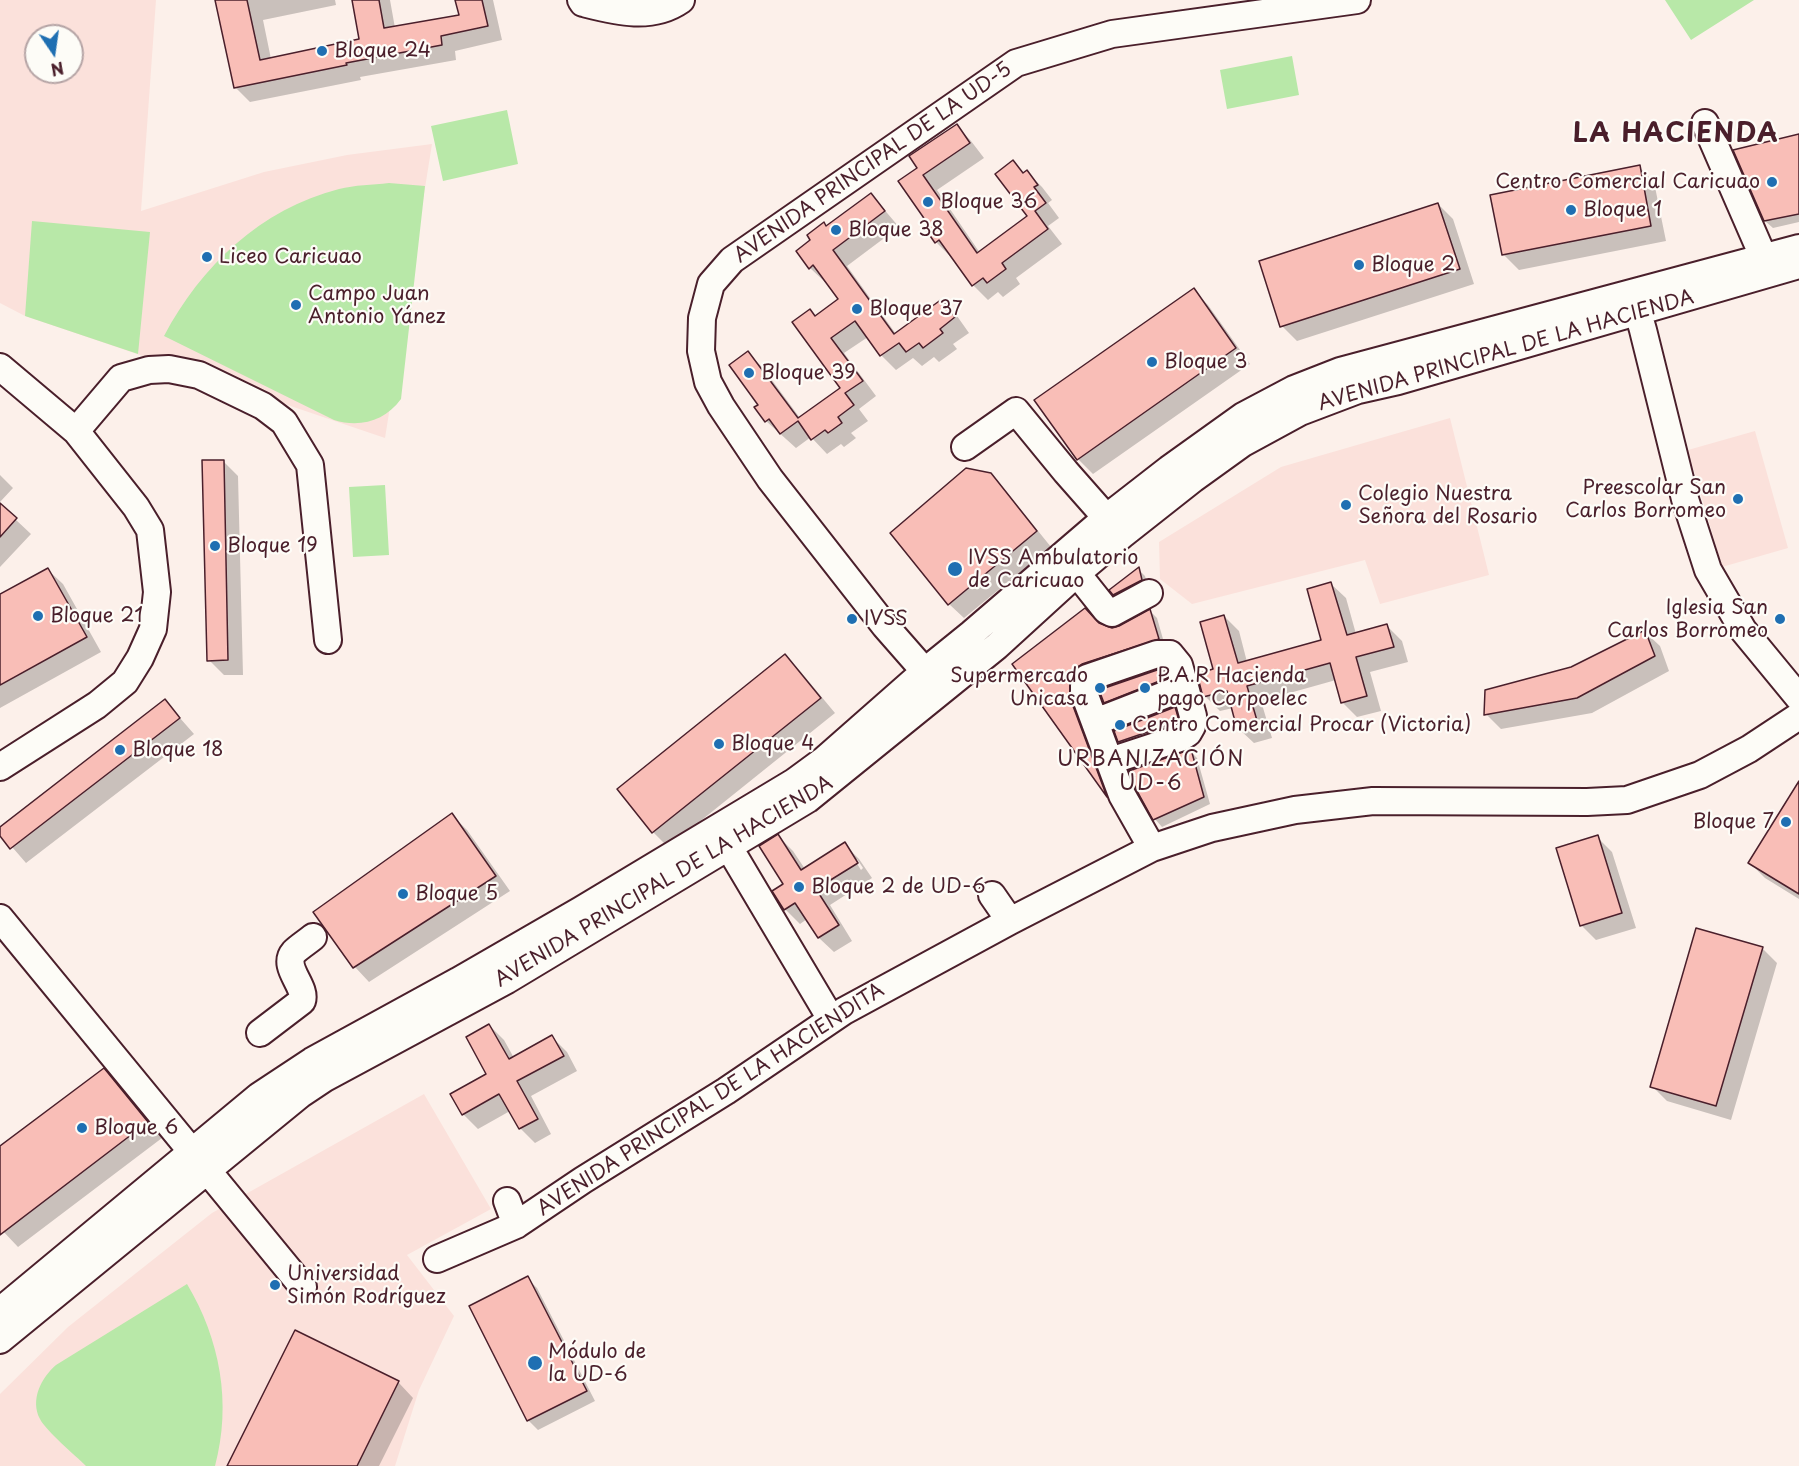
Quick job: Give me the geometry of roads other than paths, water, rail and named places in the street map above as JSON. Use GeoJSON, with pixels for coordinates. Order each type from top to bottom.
{"type":"FeatureCollection","features":[{"type":"Feature","properties":{"kind":"street"},"geometry":{"type":"LineString","coordinates":[[581,0],[583,3],[612,10],[652,12],[681,0]]}},
{"type":"Feature","properties":{"kind":"street","name":"AVENIDA PRINCIPAL DE LA UD-5"},"geometry":{"type":"LineString","coordinates":[[942,691],[885,626],[785,499],[721,406],[708,382],[701,351],[702,318],[711,284],[732,260],[1016,63],[1112,34],[1357,0]]}},
{"type":"Feature","properties":{"kind":"street"},"geometry":{"type":"LineString","coordinates":[[1706,123],[1767,265]]}},
{"type":"Feature","properties":{"kind":"street","name":"AVENIDA PRINCIPAL DE LA HACIENDA"},"geometry":{"type":"LineString","coordinates":[[723,838],[824,760],[971,634],[1070,564],[1114,527],[1169,469],[1243,416],[1294,389],[1340,371],[1635,302],[1767,265],[1799,248]]}},
{"type":"Feature","properties":{"kind":"street","name":"AVENIDA PRINCIPAL DE LA HACIENDA"},"geometry":{"type":"LineString","coordinates":[[1767,265],[1799,265]]}},
{"type":"Feature","properties":{"kind":"street"},"geometry":{"type":"LineString","coordinates":[[1635,302],[1685,499],[1708,570],[1743,630],[1799,698]]}},
{"type":"Feature","properties":{"kind":"street"},"geometry":{"type":"LineString","coordinates":[[0,367],[76,431],[136,507],[150,530],[157,592],[153,629],[125,682],[97,705],[0,766]]}},
{"type":"Feature","properties":{"kind":"street"},"geometry":{"type":"LineString","coordinates":[[76,431],[121,378],[149,370],[169,369],[199,375],[263,406],[284,422],[310,465],[328,640]]}},
{"type":"Feature","properties":{"kind":"street"},"geometry":{"type":"LineString","coordinates":[[965,447],[1016,411],[1114,527]]}},
{"type":"Feature","properties":{"kind":"street"},"geometry":{"type":"LineString","coordinates":[[1070,564],[1106,610],[1112,613],[1149,593]]}},
{"type":"Feature","properties":{"kind":"street","name":"AVENIDA PRINCIPAL DE LA HACIENDA"},"geometry":{"type":"LineString","coordinates":[[0,1340],[295,1086],[312,1061],[468,975],[668,871],[723,838],[808,799],[997,646],[1070,564]]}},
{"type":"Feature","properties":{"kind":"street"},"geometry":{"type":"LineString","coordinates":[[1110,760],[1180,738],[1188,733],[1192,726],[1193,716],[1179,665],[1170,654],[1163,653],[1087,678],[1084,686],[1084,693],[1122,795],[1152,848]]}},
{"type":"Feature","properties":{"kind":"street"},"geometry":{"type":"LineString","coordinates":[[1095,723],[1185,687]]}},
{"type":"Feature","properties":{"kind":"street","name":"AVENIDA PRINCIPAL DE LA HACIENDITA"},"geometry":{"type":"LineString","coordinates":[[437,1259],[516,1225],[722,1083],[831,1019],[1010,921],[1152,848],[1212,828],[1295,810],[1373,801],[1587,802],[1628,807],[1700,775],[1749,749],[1799,716]]}},
{"type":"Feature","properties":{"kind":"street"},"geometry":{"type":"LineString","coordinates":[[723,838],[831,1019]]}},
{"type":"Feature","properties":{"kind":"street"},"geometry":{"type":"LineString","coordinates":[[992,895],[1010,921]]}},
{"type":"Feature","properties":{"kind":"street"},"geometry":{"type":"LineString","coordinates":[[0,918],[303,1287]]}},
{"type":"Feature","properties":{"kind":"street"},"geometry":{"type":"LineString","coordinates":[[260,1033],[302,1001],[303,993],[290,961],[292,954],[313,937]]}},
{"type":"Feature","properties":{"kind":"street","name":"AVENIDA PRINCIPAL DE LA HACIENDA"},"geometry":{"type":"LineString","coordinates":[[0,1311],[28,1274],[259,1096],[295,1086]]}},
{"type":"Feature","properties":{"kind":"street"},"geometry":{"type":"LineString","coordinates":[[507,1201],[516,1225]]}},
{"type":"Feature","properties":{"kind":"place","name":"Bloque 24"},"geometry":{"type":"Point","coordinates":[322,51]}},
{"type":"Feature","properties":{"kind":"place","name":"Centro Comercial Caricuao"},"geometry":{"type":"Point","coordinates":[1772,182]}},
{"type":"Feature","properties":{"kind":"place","name":"Bloque 36"},"geometry":{"type":"Point","coordinates":[928,202]}},
{"type":"Feature","properties":{"kind":"place","name":"Bloque 1"},"geometry":{"type":"Point","coordinates":[1571,210]}},
{"type":"Feature","properties":{"kind":"place","name":"Bloque 38"},"geometry":{"type":"Point","coordinates":[836,230]}},
{"type":"Feature","properties":{"kind":"place","name":"Liceo Caricuao"},"geometry":{"type":"Point","coordinates":[207,257]}},
{"type":"Feature","properties":{"kind":"place","name":"Bloque 2"},"geometry":{"type":"Point","coordinates":[1359,265]}},
{"type":"Feature","properties":{"kind":"place","name":"Campo Juan Antonio Yánez"},"geometry":{"type":"Point","coordinates":[296,305]}},
{"type":"Feature","properties":{"kind":"place","name":"Bloque 37"},"geometry":{"type":"Point","coordinates":[857,309]}},
{"type":"Feature","properties":{"kind":"place","name":"Bloque 3"},"geometry":{"type":"Point","coordinates":[1152,362]}},
{"type":"Feature","properties":{"kind":"place","name":"Bloque 39"},"geometry":{"type":"Point","coordinates":[749,373]}},
{"type":"Feature","properties":{"kind":"place","name":"Preescolar San Carlos Borromeo"},"geometry":{"type":"Point","coordinates":[1738,499]}},
{"type":"Feature","properties":{"kind":"place","name":"Colegio Nuestra Señora del Rosario"},"geometry":{"type":"Point","coordinates":[1346,505]}},
{"type":"Feature","properties":{"kind":"place","name":"Bloque 19"},"geometry":{"type":"Point","coordinates":[215,546]}},
{"type":"Feature","properties":{"kind":"place","name":"IVSS Ambulatorio de Caricuao"},"geometry":{"type":"Point","coordinates":[955,569]}},
{"type":"Feature","properties":{"kind":"place","name":"Bloque 21"},"geometry":{"type":"Point","coordinates":[38,616]}},
{"type":"Feature","properties":{"kind":"place","name":"IVSS"},"geometry":{"type":"Point","coordinates":[852,619]}},
{"type":"Feature","properties":{"kind":"place","name":"Iglesia San Carlos Borromeo"},"geometry":{"type":"Point","coordinates":[1780,619]}},
{"type":"Feature","properties":{"kind":"place","name":"Supermercado Unicasa"},"geometry":{"type":"Point","coordinates":[1100,688]}},
{"type":"Feature","properties":{"kind":"place","name":"P.A.R Hacienda pago Corpoelec"},"geometry":{"type":"Point","coordinates":[1145,688]}},
{"type":"Feature","properties":{"kind":"place","name":"Centro Comercial Procar (Victoria)"},"geometry":{"type":"Point","coordinates":[1120,725]}},
{"type":"Feature","properties":{"kind":"place","name":"Bloque 4"},"geometry":{"type":"Point","coordinates":[719,744]}},
{"type":"Feature","properties":{"kind":"place","name":"Bloque 18"},"geometry":{"type":"Point","coordinates":[120,750]}},
{"type":"Feature","properties":{"kind":"place","name":"Bloque 7"},"geometry":{"type":"Point","coordinates":[1786,822]}},
{"type":"Feature","properties":{"kind":"place","name":"Bloque 2 de UD-6"},"geometry":{"type":"Point","coordinates":[799,887]}},
{"type":"Feature","properties":{"kind":"place","name":"Bloque 5"},"geometry":{"type":"Point","coordinates":[403,894]}},
{"type":"Feature","properties":{"kind":"place","name":"Bloque 6"},"geometry":{"type":"Point","coordinates":[82,1128]}},
{"type":"Feature","properties":{"kind":"place","name":"Universidad Simón Rodríguez"},"geometry":{"type":"Point","coordinates":[275,1285]}},
{"type":"Feature","properties":{"kind":"place","name":"Módulo de la UD-6"},"geometry":{"type":"Point","coordinates":[535,1363]}},
{"type":"Feature","properties":{"kind":"district","name":"LA HACIENDA"},"geometry":{"type":"Point","coordinates":[1676,135]}},
{"type":"Feature","properties":{"kind":"district","name":"URBANIZACIÓN UD-6"},"geometry":{"type":"Point","coordinates":[1151,772]}}]}
